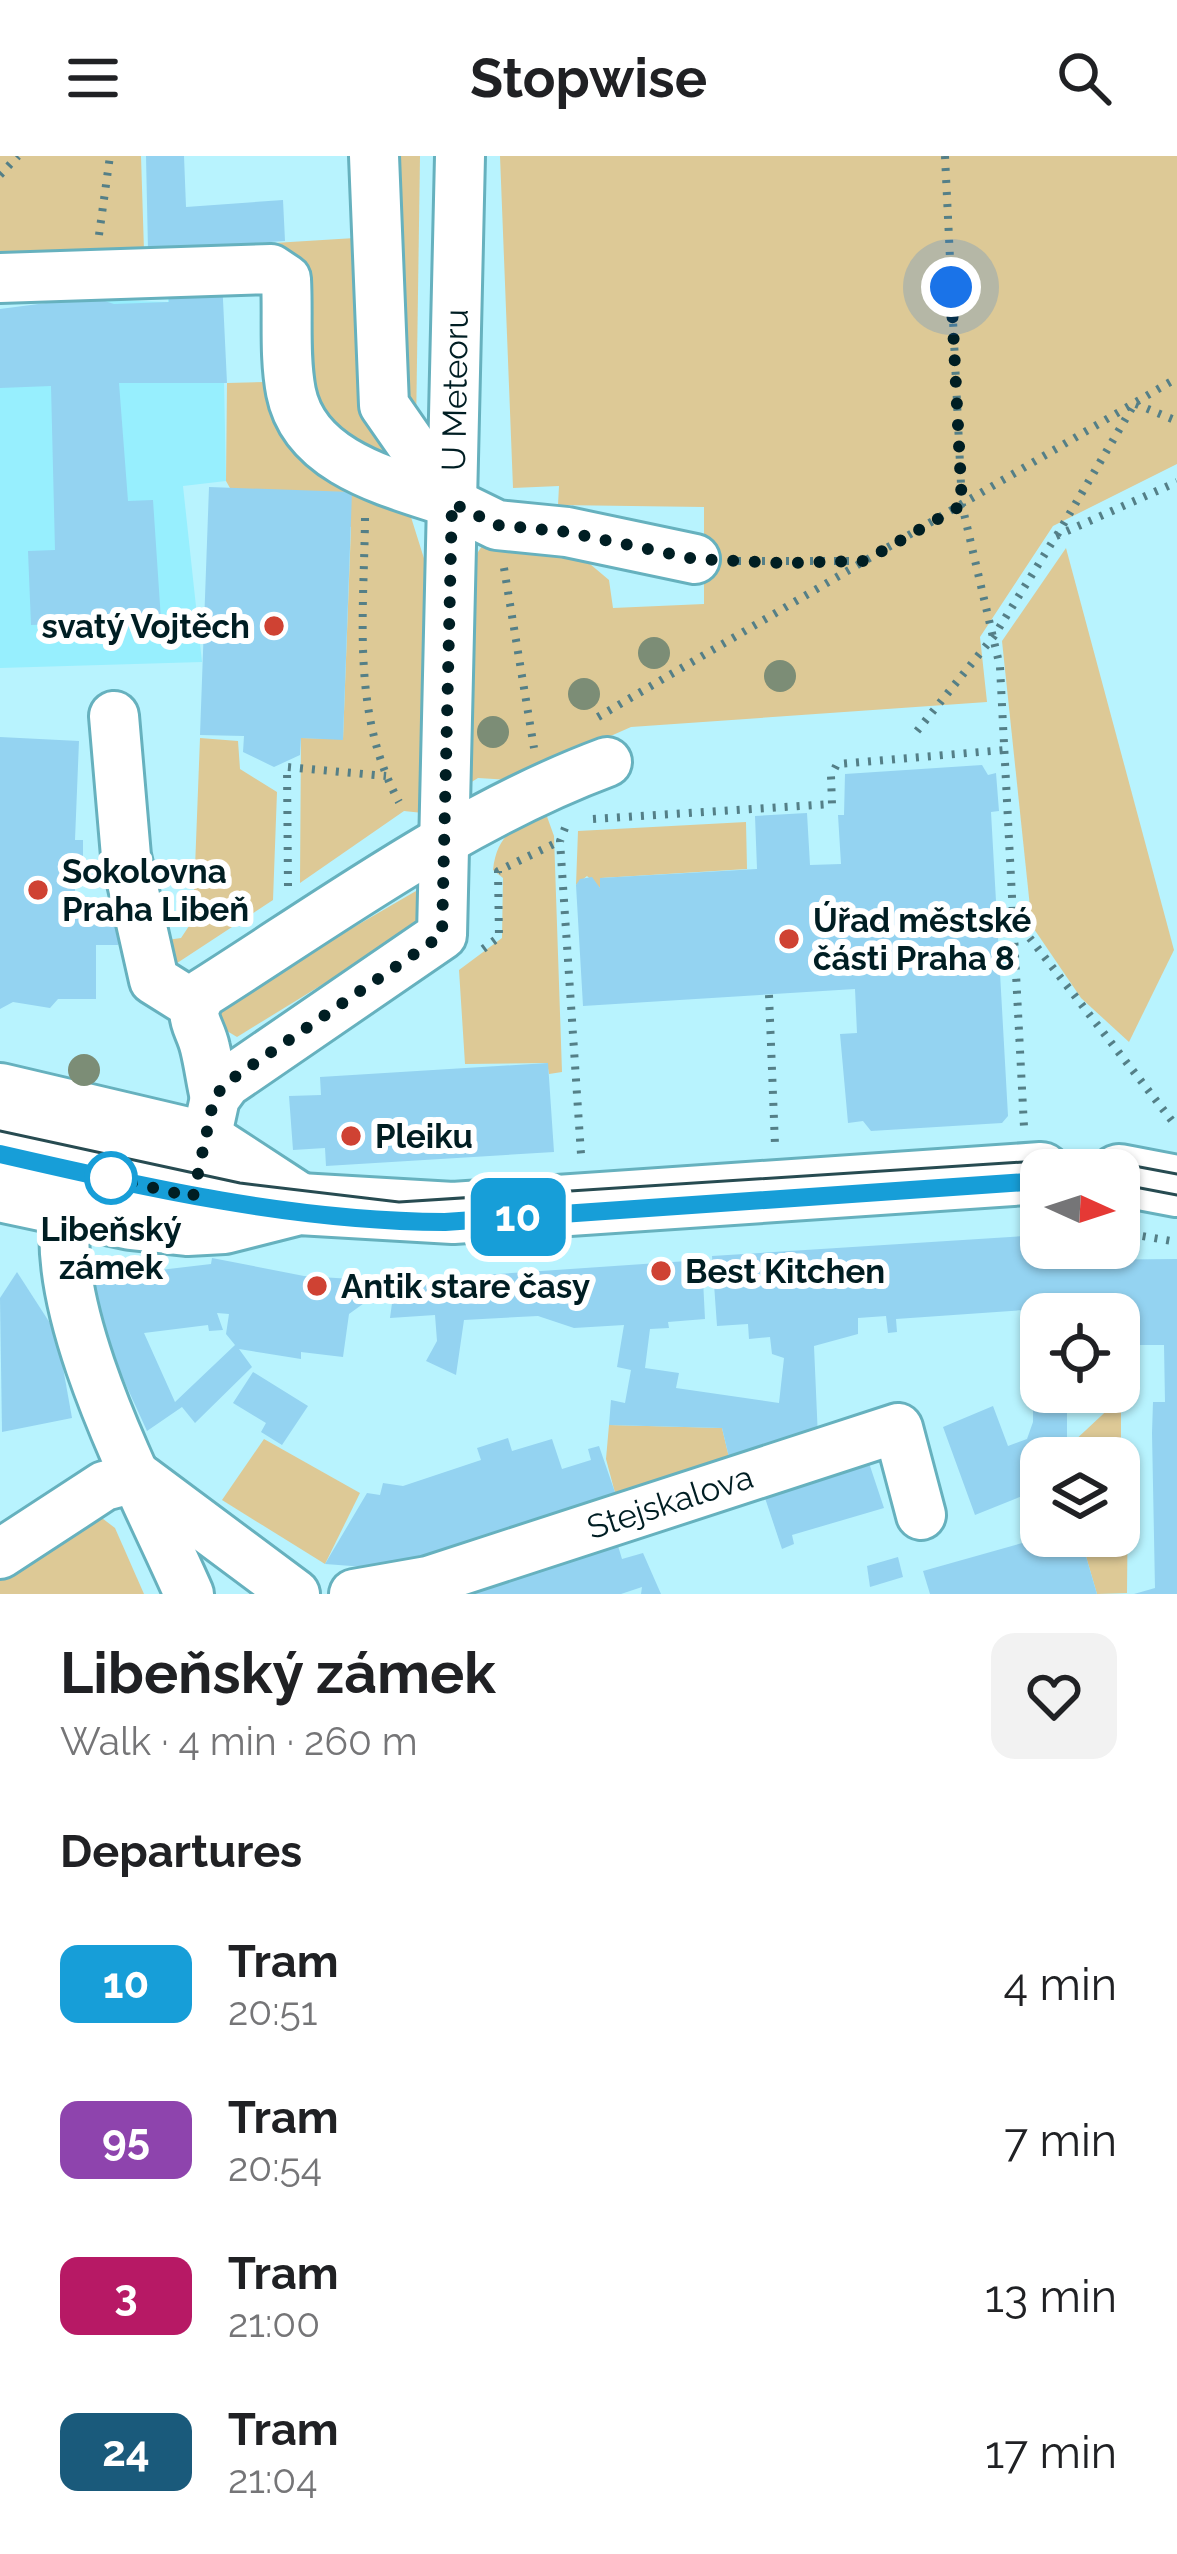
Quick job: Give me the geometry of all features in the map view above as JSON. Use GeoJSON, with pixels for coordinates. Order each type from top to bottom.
{"type":"FeatureCollection","features":[{"type":"Feature","properties":{"kind":"main road"},"geometry":{"type":"LineString","coordinates":[[0,1094],[199,1167],[280,1203],[454,1213],[1020,1157]]}},
{"type":"Feature","properties":{"kind":"main road"},"geometry":{"type":"LineString","coordinates":[[0,1191],[67,1207],[199,1167],[280,1203]]}},
{"type":"Feature","properties":{"kind":"main road"},"geometry":{"type":"LineString","coordinates":[[1140,1178],[1177,1186]]}},
{"type":"Feature","properties":{"kind":"street"},"geometry":{"type":"LineString","coordinates":[[374,156],[384,405],[452,503]]}},
{"type":"Feature","properties":{"kind":"street","name":"U Meteoru"},"geometry":{"type":"LineString","coordinates":[[199,1167],[245,1065],[442,935],[460,156]]}},
{"type":"Feature","properties":{"kind":"street"},"geometry":{"type":"LineString","coordinates":[[0,278],[271,269],[286,279],[291,393],[305,430],[369,476],[452,503],[497,525],[567,532],[695,559]]}},
{"type":"Feature","properties":{"kind":"street"},"geometry":{"type":"LineString","coordinates":[[114,716],[126,856],[154,980],[194,1005]]}},
{"type":"Feature","properties":{"kind":"street"},"geometry":{"type":"LineString","coordinates":[[199,1167],[206,1045],[194,1027],[194,1005],[203,993],[445,840],[550,783],[592,746]]}},
{"type":"Feature","properties":{"kind":"street"},"geometry":{"type":"LineString","coordinates":[[0,1131],[199,1167]]}},
{"type":"Feature","properties":{"kind":"street"},"geometry":{"type":"LineString","coordinates":[[0,1154],[199,1167]]}},
{"type":"Feature","properties":{"kind":"street"},"geometry":{"type":"LineString","coordinates":[[67,1207],[61,1243],[82,1341],[189,1594]]}},
{"type":"Feature","properties":{"kind":"street","name":"Stejskalova"},"geometry":{"type":"LineString","coordinates":[[354,1594],[428,1581],[898,1428],[921,1515]]}},
{"type":"Feature","properties":{"kind":"street"},"geometry":{"type":"LineString","coordinates":[[0,1554],[104,1486],[138,1477]]}},
{"type":"Feature","properties":{"kind":"street"},"geometry":{"type":"LineString","coordinates":[[138,1477],[295,1594]]}},
{"type":"Feature","properties":{"kind":"path"},"geometry":{"type":"LineString","coordinates":[[0,175],[18,156]]}},
{"type":"Feature","properties":{"kind":"path"},"geometry":{"type":"LineString","coordinates":[[94,272],[110,156]]}},
{"type":"Feature","properties":{"kind":"path"},"geometry":{"type":"LineString","coordinates":[[945,156],[962,505],[994,636],[1032,1149]]}},
{"type":"Feature","properties":{"kind":"path"},"geometry":{"type":"LineString","coordinates":[[592,746],[865,561],[1177,378]]}},
{"type":"Feature","properties":{"kind":"path"},"geometry":{"type":"LineString","coordinates":[[1135,404],[1177,421]]}},
{"type":"Feature","properties":{"kind":"path"},"geometry":{"type":"LineString","coordinates":[[917,731],[994,636],[1135,404]]}},
{"type":"Feature","properties":{"kind":"path"},"geometry":{"type":"LineString","coordinates":[[369,476],[363,701],[386,776],[404,811]]}},
{"type":"Feature","properties":{"kind":"path"},"geometry":{"type":"LineString","coordinates":[[1056,536],[1177,482]]}},
{"type":"Feature","properties":{"kind":"path"},"geometry":{"type":"LineString","coordinates":[[497,525],[535,754],[556,742]]}},
{"type":"Feature","properties":{"kind":"path"},"geometry":{"type":"LineString","coordinates":[[695,559],[865,561]]}},
{"type":"Feature","properties":{"kind":"path"},"geometry":{"type":"LineString","coordinates":[[582,1172],[560,842],[568,820],[832,804],[830,776],[838,764],[1004,750]]}},
{"type":"Feature","properties":{"kind":"path"},"geometry":{"type":"LineString","coordinates":[[288,870],[287,764],[386,776]]}},
{"type":"Feature","properties":{"kind":"path"},"geometry":{"type":"LineString","coordinates":[[467,960],[499,937],[498,871],[560,842]]}},
{"type":"Feature","properties":{"kind":"path"},"geometry":{"type":"LineString","coordinates":[[1015,919],[1176,1126]]}},
{"type":"Feature","properties":{"kind":"path"},"geometry":{"type":"LineString","coordinates":[[769,994],[776,1158]]}},
{"type":"Feature","properties":{"kind":"path"},"geometry":{"type":"LineString","coordinates":[[1140,1236],[1177,1242]]}},
{"type":"Feature","properties":{"kind":"shaded area"},"geometry":{"type":"Polygon","coordinates":[[[0,156],[141,156],[144,251],[371,237],[377,409],[427,568],[423,813],[404,811],[300,883],[301,738],[343,739],[351,527],[230,488],[226,481],[227,383],[265,382],[274,281],[0,271],[0,156]]]}},
{"type":"Feature","properties":{"kind":"shaded area"},"geometry":{"type":"Polygon","coordinates":[[[392,156],[420,156],[416,430],[395,377],[392,156]]]}},
{"type":"Feature","properties":{"kind":"shaded area"},"geometry":{"type":"Polygon","coordinates":[[[500,156],[1177,156],[1177,464],[1053,526],[980,637],[987,702],[631,727],[511,780],[478,778],[457,791],[464,573],[482,546],[571,548],[609,580],[613,608],[704,604],[704,507],[558,505],[559,486],[513,488],[500,156]]]}},
{"type":"Feature","properties":{"kind":"shaded area"},"geometry":{"type":"Polygon","coordinates":[[[222,279],[226,481],[183,486],[202,662],[0,668],[0,309],[48,307],[68,299],[168,302],[168,282],[222,279]]]}},
{"type":"Feature","properties":{"kind":"shaded area"},"geometry":{"type":"Polygon","coordinates":[[[1066,548],[1174,950],[1129,1042],[1081,998],[1032,926],[1002,641],[1066,548]]]}},
{"type":"Feature","properties":{"kind":"shaded area"},"geometry":{"type":"Polygon","coordinates":[[[200,738],[238,741],[240,769],[277,792],[273,900],[165,971],[167,940],[181,938],[193,920],[200,738]]]}},
{"type":"Feature","properties":{"kind":"shaded area"},"geometry":{"type":"Polygon","coordinates":[[[545,811],[554,836],[562,1072],[549,1074],[547,1063],[465,1064],[459,970],[502,938],[503,878],[493,870],[503,840],[545,811]]]}},
{"type":"Feature","properties":{"kind":"shaded area"},"geometry":{"type":"Polygon","coordinates":[[[746,822],[747,869],[601,878],[600,888],[587,876],[576,885],[578,831],[746,822]]]}},
{"type":"Feature","properties":{"kind":"shaded area"},"geometry":{"type":"Polygon","coordinates":[[[416,891],[423,895],[424,922],[237,1037],[222,1028],[219,1016],[232,998],[416,891]]]}},
{"type":"Feature","properties":{"kind":"shaded area"},"geometry":{"type":"Polygon","coordinates":[[[1104,1413],[1121,1413],[1121,1437],[1078,1437],[1104,1413]]]}},
{"type":"Feature","properties":{"kind":"shaded area"},"geometry":{"type":"Polygon","coordinates":[[[609,1425],[722,1428],[732,1470],[618,1504],[606,1459],[609,1425]]]}},
{"type":"Feature","properties":{"kind":"shaded area"},"geometry":{"type":"Polygon","coordinates":[[[264,1439],[360,1493],[325,1564],[222,1500],[264,1439]]]}},
{"type":"Feature","properties":{"kind":"shaded area"},"geometry":{"type":"Polygon","coordinates":[[[94,1512],[115,1528],[144,1594],[0,1594],[0,1575],[94,1512]]]}},
{"type":"Feature","properties":{"kind":"shaded area"},"geometry":{"type":"Polygon","coordinates":[[[1086,1557],[1127,1557],[1127,1593],[1097,1594],[1086,1557]]]}},
{"type":"Feature","properties":{"kind":"building"},"geometry":{"type":"Polygon","coordinates":[[[146,156],[184,156],[186,207],[283,200],[285,241],[148,250],[146,156]]]}},
{"type":"Feature","properties":{"kind":"building"},"geometry":{"type":"Polygon","coordinates":[[[222,279],[227,383],[119,383],[128,501],[153,500],[161,620],[31,625],[28,551],[55,550],[51,386],[0,388],[0,309],[92,297],[114,304],[169,302],[168,282],[222,279]]]}},
{"type":"Feature","properties":{"kind":"building","name":"svatý Vojtěch"},"geometry":{"type":"Polygon","coordinates":[[[209,487],[352,492],[343,740],[301,738],[300,755],[274,767],[243,752],[244,736],[200,735],[209,487]]]}},
{"type":"Feature","properties":{"kind":"building","name":"Sokolovna Praha Libeň"},"geometry":{"type":"Polygon","coordinates":[[[0,737],[79,741],[75,840],[83,840],[83,863],[75,863],[75,917],[118,919],[118,945],[96,945],[96,999],[58,999],[50,1008],[13,1002],[0,1009],[0,737]]]}},
{"type":"Feature","properties":{"kind":"building","name":"Úřad městské části Praha 8"},"geometry":{"type":"Polygon","coordinates":[[[982,765],[988,775],[996,773],[999,811],[991,812],[1008,1116],[1002,1123],[871,1131],[863,1121],[848,1123],[840,1034],[857,1033],[855,989],[583,1006],[576,885],[580,879],[592,877],[600,888],[600,878],[757,869],[755,816],[807,813],[810,865],[841,864],[838,815],[844,815],[845,774],[982,765]]]}},
{"type":"Feature","properties":{"kind":"building"},"geometry":{"type":"Polygon","coordinates":[[[548,1063],[554,1152],[326,1166],[325,1148],[293,1150],[289,1096],[321,1095],[320,1077],[548,1063]]]}},
{"type":"Feature","properties":{"kind":"building"},"geometry":{"type":"Polygon","coordinates":[[[1020,1236],[1020,1269],[1140,1269],[1140,1259],[1177,1259],[1177,1594],[1134,1594],[1155,1588],[1153,1402],[1165,1402],[1164,1345],[1140,1345],[1140,1293],[1020,1293],[1020,1310],[896,1319],[897,1332],[888,1333],[886,1316],[858,1318],[858,1334],[814,1346],[818,1438],[732,1470],[722,1428],[609,1425],[611,1400],[625,1403],[631,1370],[617,1367],[624,1325],[574,1328],[538,1316],[464,1320],[456,1375],[426,1361],[437,1341],[435,1315],[390,1318],[395,1281],[702,1260],[705,1319],[668,1322],[669,1328],[650,1329],[645,1368],[679,1373],[676,1388],[779,1403],[784,1358],[772,1354],[770,1337],[749,1339],[748,1324],[717,1326],[712,1256],[1020,1236]]]}},
{"type":"Feature","properties":{"kind":"building"},"geometry":{"type":"Polygon","coordinates":[[[212,1258],[304,1276],[368,1280],[367,1301],[349,1314],[343,1357],[301,1352],[301,1359],[239,1349],[252,1367],[195,1423],[182,1407],[147,1431],[105,1339],[99,1340],[92,1278],[211,1264],[212,1258]],[[217,1313],[223,1330],[209,1331],[208,1325],[144,1333],[175,1402],[235,1345],[226,1334],[229,1314],[217,1313]]]}},
{"type":"Feature","properties":{"kind":"building"},"geometry":{"type":"Polygon","coordinates":[[[17,1272],[57,1334],[72,1418],[2,1432],[0,1298],[17,1272]]]}},
{"type":"Feature","properties":{"kind":"building"},"geometry":{"type":"Polygon","coordinates":[[[253,1372],[308,1406],[282,1445],[261,1432],[266,1423],[233,1403],[253,1372]]]}},
{"type":"Feature","properties":{"kind":"building"},"geometry":{"type":"Polygon","coordinates":[[[993,1406],[1008,1446],[1020,1442],[1020,1497],[975,1515],[943,1427],[993,1406]]]}},
{"type":"Feature","properties":{"kind":"building"},"geometry":{"type":"Polygon","coordinates":[[[1033,1413],[1067,1413],[1067,1437],[1028,1437],[1033,1413]]]}},
{"type":"Feature","properties":{"kind":"building"},"geometry":{"type":"Polygon","coordinates":[[[508,1438],[512,1451],[552,1439],[562,1469],[591,1460],[588,1449],[599,1446],[618,1501],[392,1569],[325,1564],[367,1493],[380,1495],[383,1483],[403,1486],[481,1460],[477,1448],[508,1438]]]}},
{"type":"Feature","properties":{"kind":"building"},"geometry":{"type":"Polygon","coordinates":[[[867,1457],[884,1508],[792,1535],[794,1544],[782,1549],[762,1489],[867,1457]]]}},
{"type":"Feature","properties":{"kind":"building"},"geometry":{"type":"Polygon","coordinates":[[[616,1539],[622,1559],[643,1553],[661,1594],[641,1594],[642,1587],[621,1594],[462,1594],[616,1539]]]}},
{"type":"Feature","properties":{"kind":"building"},"geometry":{"type":"Polygon","coordinates":[[[1020,1544],[1020,1557],[1086,1557],[1097,1594],[930,1594],[923,1571],[1020,1544]]]}},
{"type":"Feature","properties":{"kind":"building"},"geometry":{"type":"Polygon","coordinates":[[[898,1557],[903,1577],[870,1587],[867,1566],[898,1557]]]}},
{"type":"Feature","properties":{"kind":"tram line"},"geometry":{"type":"LineString","coordinates":[[0,1131],[240,1183],[399,1202],[1038,1161],[1113,1162],[1177,1174]]}},
{"type":"Feature","properties":{"kind":"tram line"},"geometry":{"type":"LineString","coordinates":[[0,1154],[276,1209],[445,1223],[1020,1182]]}},
{"type":"Feature","properties":{"kind":"tram line","name":"10"},"geometry":{"type":"LineString","coordinates":[[0,1154],[240,1207],[372,1222],[445,1222],[1020,1182]]}},
{"type":"Feature","properties":{"kind":"tram line"},"geometry":{"type":"LineString","coordinates":[[1140,1188],[1177,1195]]}},
{"type":"Feature","properties":{"kind":"place","name":"svatý Vojtěch"},"geometry":{"type":"Point","coordinates":[274,626]}},
{"type":"Feature","properties":{"kind":"place","name":"Sokolovna Praha Libeň"},"geometry":{"type":"Point","coordinates":[38,890]}},
{"type":"Feature","properties":{"kind":"place","name":"Úřad městské části Praha 8"},"geometry":{"type":"Point","coordinates":[789,939]}},
{"type":"Feature","properties":{"kind":"place","name":"Pleiku"},"geometry":{"type":"Point","coordinates":[351,1136]}},
{"type":"Feature","properties":{"kind":"place","name":"Libeňský zámek"},"geometry":{"type":"Point","coordinates":[111,1178]}},
{"type":"Feature","properties":{"kind":"place","name":"Best Kitchen"},"geometry":{"type":"Point","coordinates":[661,1271]}},
{"type":"Feature","properties":{"kind":"place","name":"Antik stare časy"},"geometry":{"type":"Point","coordinates":[317,1286]}},
{"type":"Feature","properties":{"kind":"route"},"geometry":{"type":"LineString","coordinates":[[111,1178],[193,1197],[214,1098],[226,1083],[245,1065],[442,935],[452,503],[497,525],[567,532],[695,559],[865,561],[962,505],[951,287]]}}]}
